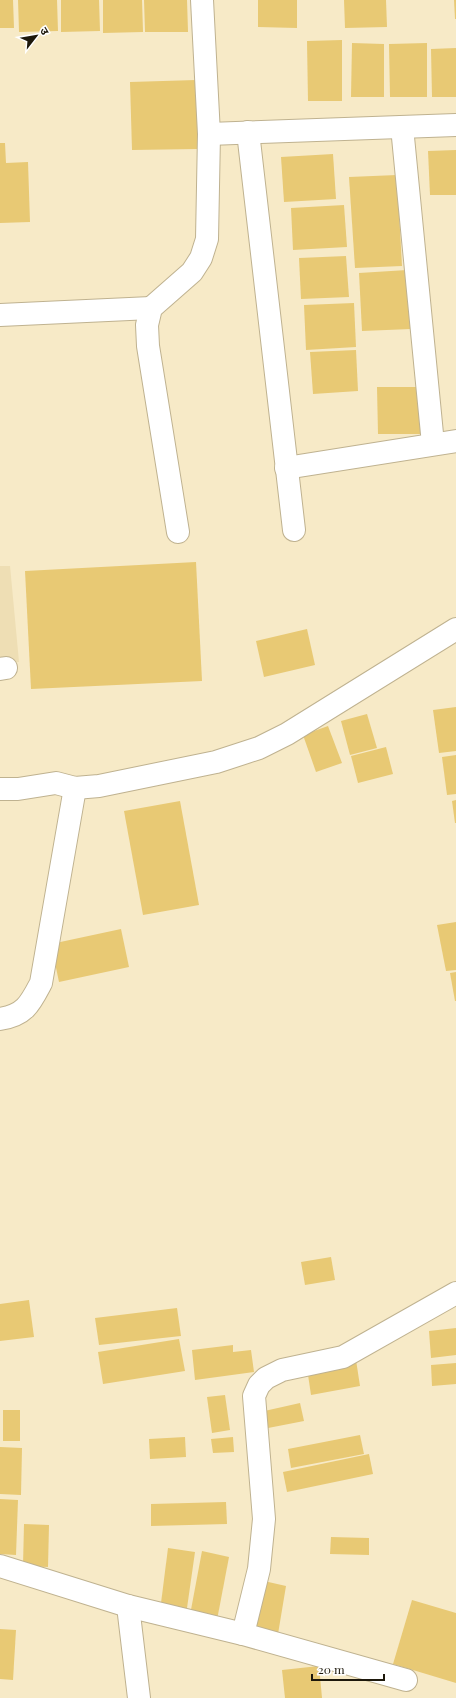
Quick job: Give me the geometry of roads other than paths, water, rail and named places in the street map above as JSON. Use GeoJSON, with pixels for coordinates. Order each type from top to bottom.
{"type":"FeatureCollection","features":[{"type":"Feature","properties":{"kind":"street"},"geometry":{"type":"LineString","coordinates":[[178,532],[148,346],[147,326],[151,308],[192,272],[201,258],[207,239],[209,134],[202,0]]}},
{"type":"Feature","properties":{"kind":"street"},"geometry":{"type":"LineString","coordinates":[[209,134],[456,125]]}},
{"type":"Feature","properties":{"kind":"street"},"geometry":{"type":"LineString","coordinates":[[402,127],[433,444]]}},
{"type":"Feature","properties":{"kind":"street"},"geometry":{"type":"LineString","coordinates":[[248,132],[294,530]]}},
{"type":"Feature","properties":{"kind":"street"},"geometry":{"type":"LineString","coordinates":[[0,315],[151,308]]}},
{"type":"Feature","properties":{"kind":"street"},"geometry":{"type":"LineString","coordinates":[[286,468],[456,441]]}},
{"type":"Feature","properties":{"kind":"street"},"geometry":{"type":"LineString","coordinates":[[0,789],[18,789],[56,783],[75,788],[98,786],[216,762],[259,748],[287,734],[456,629]]}},
{"type":"Feature","properties":{"kind":"street"},"geometry":{"type":"LineString","coordinates":[[0,1018],[20,1013],[30,1004],[40,983],[75,788]]}},
{"type":"Feature","properties":{"kind":"street"},"geometry":{"type":"LineString","coordinates":[[242,1634],[259,1569],[264,1519],[254,1396],[259,1384],[266,1378],[282,1370],[343,1357],[456,1293]]}},
{"type":"Feature","properties":{"kind":"street"},"geometry":{"type":"LineString","coordinates":[[0,1566],[128,1606],[242,1634],[406,1680]]}},
{"type":"Feature","properties":{"kind":"street"},"geometry":{"type":"LineString","coordinates":[[128,1606],[139,1698]]}}]}
